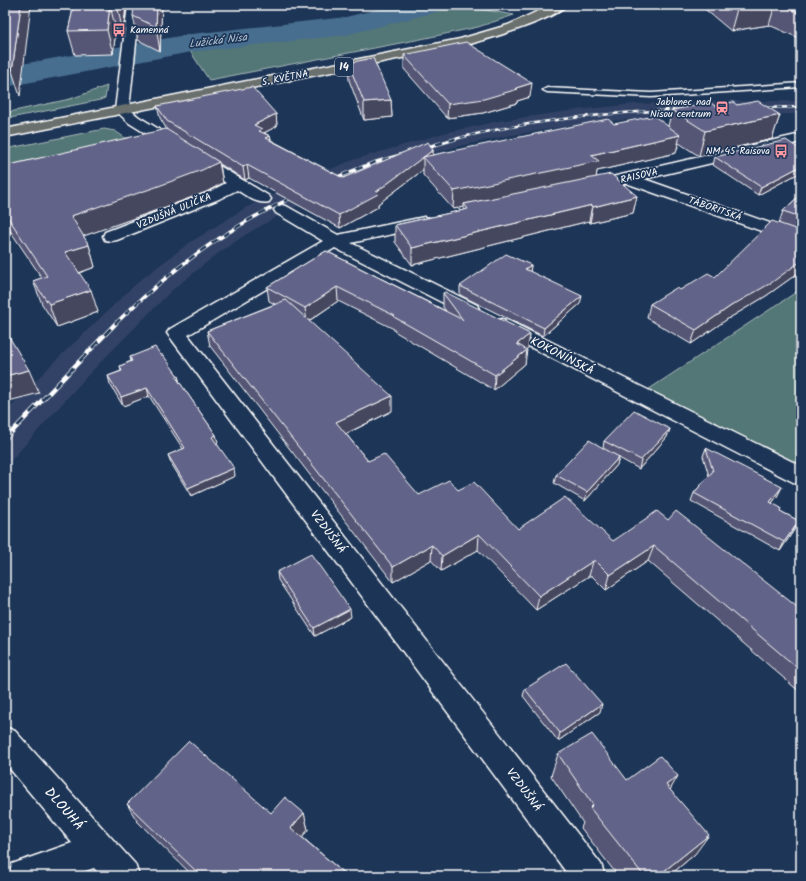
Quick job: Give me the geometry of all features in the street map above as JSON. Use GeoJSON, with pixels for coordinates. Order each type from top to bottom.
{"type":"FeatureCollection","features":[{"type":"Feature","properties":{"kind":"main road","name":"5. KVĚTNA"},"geometry":{"type":"LineString","coordinates":[[5,133],[476,40],[536,18],[560,5]]}},
{"type":"Feature","properties":{"kind":"street"},"geometry":{"type":"LineString","coordinates":[[134,5],[122,110],[134,120],[262,199]]}},
{"type":"Feature","properties":{"kind":"street","name":"RAISOVA"},"geometry":{"type":"LineString","coordinates":[[575,190],[629,179],[801,138]]}},
{"type":"Feature","properties":{"kind":"street","name":"TÁBORITSKÁ"},"geometry":{"type":"LineString","coordinates":[[629,179],[801,240]]}},
{"type":"Feature","properties":{"kind":"street","name":"VZDUŠNÁ ULIČKA"},"geometry":{"type":"LineString","coordinates":[[111,236],[213,196],[237,184]]}},
{"type":"Feature","properties":{"kind":"street","name":"KOKONÍNSKÁ"},"geometry":{"type":"LineString","coordinates":[[282,210],[335,241],[801,476]]}},
{"type":"Feature","properties":{"kind":"street"},"geometry":{"type":"LineString","coordinates":[[335,241],[435,220]]}},
{"type":"Feature","properties":{"kind":"street","name":"VZDUŠNÁ"},"geometry":{"type":"LineString","coordinates":[[335,241],[177,333],[589,876]]}},
{"type":"Feature","properties":{"kind":"street","name":"DLOUHÁ"},"geometry":{"type":"LineString","coordinates":[[5,741],[123,876]]}},
{"type":"Feature","properties":{"kind":"street"},"geometry":{"type":"LineString","coordinates":[[24,876],[99,850]]}},
{"type":"Feature","properties":{"kind":"lane"},"geometry":{"type":"LineString","coordinates":[[547,90],[651,95],[801,85]]}},
{"type":"Feature","properties":{"kind":"shaded area"},"geometry":{"type":"Polygon","coordinates":[[[718,101],[801,101],[801,114],[644,118],[588,123],[512,135],[459,146],[415,158],[325,193],[285,212],[245,235],[217,254],[171,291],[89,374],[5,467],[5,413],[52,364],[139,281],[189,243],[247,207],[304,180],[353,160],[444,133],[499,121],[576,110],[635,104],[718,101]]]}},
{"type":"Feature","properties":{"kind":"green space"},"geometry":{"type":"Polygon","coordinates":[[[446,5],[458,5],[514,15],[478,27],[209,80],[188,48],[343,31],[446,5]]]}},
{"type":"Feature","properties":{"kind":"green space"},"geometry":{"type":"Polygon","coordinates":[[[107,86],[105,98],[100,100],[5,119],[5,113],[70,99],[107,86]]]}},
{"type":"Feature","properties":{"kind":"green space"},"geometry":{"type":"Polygon","coordinates":[[[104,129],[115,131],[150,155],[5,189],[5,149],[104,129]]]}},
{"type":"Feature","properties":{"kind":"green space"},"geometry":{"type":"Polygon","coordinates":[[[801,289],[801,476],[640,395],[801,289]]]}},
{"type":"Feature","properties":{"kind":"building"},"geometry":{"type":"Polygon","coordinates":[[[5,5],[21,5],[12,71],[5,48],[5,5]]]}},
{"type":"Feature","properties":{"kind":"building"},"geometry":{"type":"Polygon","coordinates":[[[74,5],[118,5],[118,9],[110,6],[107,30],[68,31],[74,5]]]}},
{"type":"Feature","properties":{"kind":"building"},"geometry":{"type":"Polygon","coordinates":[[[134,5],[157,5],[156,27],[133,16],[134,5]]]}},
{"type":"Feature","properties":{"kind":"building"},"geometry":{"type":"Polygon","coordinates":[[[732,5],[762,5],[737,9],[732,5]]]}},
{"type":"Feature","properties":{"kind":"building"},"geometry":{"type":"Polygon","coordinates":[[[781,5],[801,5],[801,14],[781,5]]]}},
{"type":"Feature","properties":{"kind":"building"},"geometry":{"type":"Polygon","coordinates":[[[466,42],[532,83],[516,88],[518,89],[484,99],[448,104],[404,55],[466,42]]]}},
{"type":"Feature","properties":{"kind":"building"},"geometry":{"type":"Polygon","coordinates":[[[373,58],[391,100],[364,102],[348,63],[373,58]]]}},
{"type":"Feature","properties":{"kind":"building"},"geometry":{"type":"Polygon","coordinates":[[[252,87],[276,114],[254,125],[262,129],[259,131],[270,136],[266,138],[343,178],[428,142],[433,150],[376,192],[378,194],[339,215],[247,165],[243,167],[167,121],[157,106],[252,87]]]}},
{"type":"Feature","properties":{"kind":"building"},"geometry":{"type":"Polygon","coordinates":[[[758,101],[780,115],[705,131],[672,110],[711,103],[715,106],[733,102],[737,105],[758,101]]]}},
{"type":"Feature","properties":{"kind":"building"},"geometry":{"type":"Polygon","coordinates":[[[654,116],[680,135],[591,155],[599,161],[454,191],[423,157],[608,119],[614,124],[654,116]]]}},
{"type":"Feature","properties":{"kind":"building"},"geometry":{"type":"Polygon","coordinates":[[[166,129],[219,162],[156,187],[71,216],[89,245],[65,252],[91,290],[49,304],[33,281],[47,276],[5,213],[5,166],[166,129]]]}},
{"type":"Feature","properties":{"kind":"building"},"geometry":{"type":"Polygon","coordinates":[[[786,140],[801,150],[801,166],[761,187],[715,157],[786,140]]]}},
{"type":"Feature","properties":{"kind":"building"},"geometry":{"type":"Polygon","coordinates":[[[611,174],[637,196],[593,207],[592,205],[412,248],[395,225],[468,209],[464,204],[611,174]]]}},
{"type":"Feature","properties":{"kind":"building"},"geometry":{"type":"Polygon","coordinates":[[[801,194],[801,217],[783,211],[801,194]]]}},
{"type":"Feature","properties":{"kind":"building"},"geometry":{"type":"Polygon","coordinates":[[[772,221],[801,231],[801,261],[771,283],[731,306],[696,330],[650,304],[676,288],[680,290],[708,273],[715,277],[772,221]]]}},
{"type":"Feature","properties":{"kind":"building"},"geometry":{"type":"Polygon","coordinates":[[[326,251],[463,320],[443,293],[445,292],[530,334],[517,344],[527,350],[495,375],[394,317],[395,316],[337,287],[305,308],[267,287],[326,251]]]}},
{"type":"Feature","properties":{"kind":"building"},"geometry":{"type":"Polygon","coordinates":[[[506,254],[531,265],[525,269],[582,296],[544,328],[460,286],[506,254]]]}},
{"type":"Feature","properties":{"kind":"building"},"geometry":{"type":"Polygon","coordinates":[[[286,300],[392,396],[336,422],[368,461],[384,454],[419,495],[449,480],[458,490],[474,482],[518,529],[565,497],[613,541],[657,511],[668,520],[676,511],[801,610],[801,671],[654,546],[610,575],[596,561],[593,561],[539,596],[479,534],[442,556],[432,545],[393,567],[207,331],[286,300]]]}},
{"type":"Feature","properties":{"kind":"building"},"geometry":{"type":"Polygon","coordinates":[[[5,330],[29,370],[5,376],[5,330]]]}},
{"type":"Feature","properties":{"kind":"building"},"geometry":{"type":"Polygon","coordinates":[[[155,347],[161,355],[163,355],[178,376],[176,377],[216,435],[212,437],[234,468],[188,488],[168,455],[185,448],[147,388],[121,397],[108,376],[122,371],[120,366],[132,361],[130,357],[155,347]]]}},
{"type":"Feature","properties":{"kind":"building"},"geometry":{"type":"Polygon","coordinates":[[[634,410],[670,429],[641,460],[604,441],[634,410]]]}},
{"type":"Feature","properties":{"kind":"building"},"geometry":{"type":"Polygon","coordinates":[[[589,440],[619,457],[587,492],[556,475],[589,440]]]}},
{"type":"Feature","properties":{"kind":"building"},"geometry":{"type":"Polygon","coordinates":[[[706,448],[782,487],[770,502],[781,508],[780,511],[799,521],[784,542],[694,493],[713,471],[706,448]]]}},
{"type":"Feature","properties":{"kind":"building"},"geometry":{"type":"Polygon","coordinates":[[[311,554],[350,609],[314,628],[277,572],[311,554]]]}},
{"type":"Feature","properties":{"kind":"building"},"geometry":{"type":"Polygon","coordinates":[[[566,663],[602,704],[560,733],[525,689],[566,663]]]}},
{"type":"Feature","properties":{"kind":"building"},"geometry":{"type":"Polygon","coordinates":[[[592,734],[627,780],[660,756],[678,776],[666,785],[709,835],[658,876],[644,876],[590,808],[593,805],[558,754],[592,734]]]}},
{"type":"Feature","properties":{"kind":"building"},"geometry":{"type":"Polygon","coordinates":[[[189,741],[271,813],[285,797],[304,813],[291,828],[347,876],[201,876],[127,804],[189,741]]]}},
{"type":"Feature","properties":{"kind":"waterway","name":"Lužická Nisa"},"geometry":{"type":"LineString","coordinates":[[5,77],[191,43],[346,26],[430,5]]}},
{"type":"Feature","properties":{"kind":"railway"},"geometry":{"type":"LineString","coordinates":[[757,108],[801,107]]}},
{"type":"Feature","properties":{"kind":"railway"},"geometry":{"type":"LineString","coordinates":[[454,139],[509,127],[568,118],[687,109]]}},
{"type":"Feature","properties":{"kind":"railway"},"geometry":{"type":"LineString","coordinates":[[330,180],[373,163],[454,139]]}},
{"type":"Feature","properties":{"kind":"railway"},"geometry":{"type":"LineString","coordinates":[[115,324],[157,285],[200,251],[246,222],[297,195]]}},
{"type":"Feature","properties":{"kind":"railway"},"geometry":{"type":"LineString","coordinates":[[5,439],[115,324]]}},
{"type":"Feature","properties":{"kind":"place","name":"Kamenná"},"geometry":{"type":"Point","coordinates":[119,30]}},
{"type":"Feature","properties":{"kind":"place","name":"Jablonec nad Nisou centrum"},"geometry":{"type":"Point","coordinates":[722,108]}},
{"type":"Feature","properties":{"kind":"place","name":"NM 45 Raisova"},"geometry":{"type":"Point","coordinates":[781,151]}}]}
